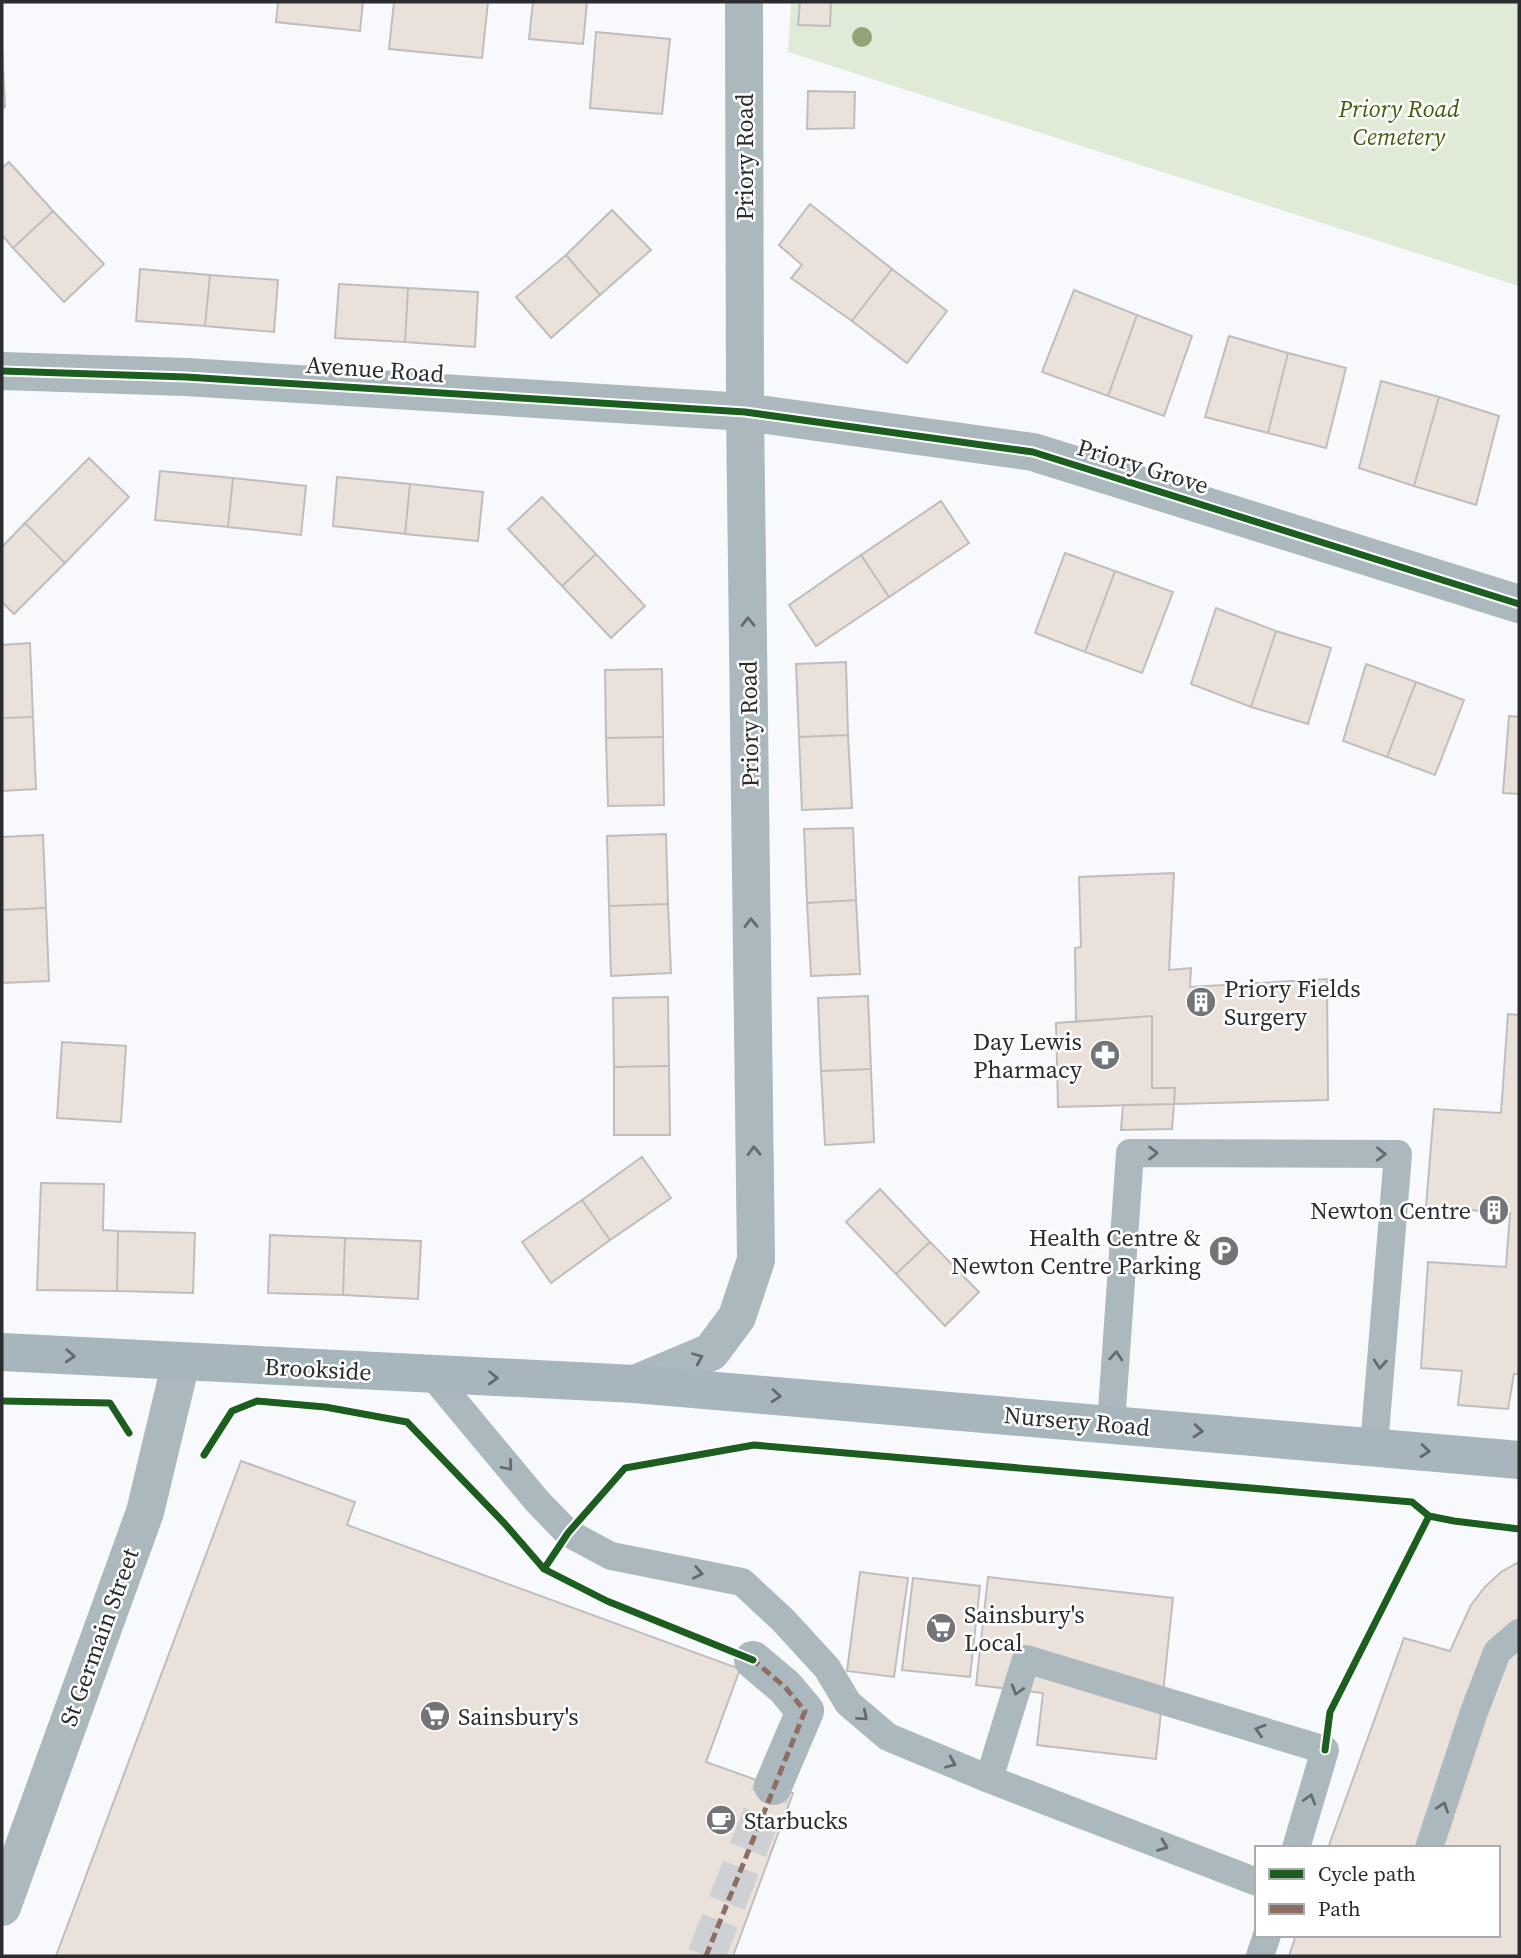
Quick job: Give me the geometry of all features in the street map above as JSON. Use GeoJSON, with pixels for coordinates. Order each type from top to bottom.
{"type":"FeatureCollection","features":[{"type":"Feature","properties":{"kind":"main road","name":"Brookside"},"geometry":{"type":"LineString","coordinates":[[2,1352],[433,1376],[635,1384]]}},
{"type":"Feature","properties":{"kind":"main road","name":"Nursery Road"},"geometry":{"type":"LineString","coordinates":[[635,1384],[1519,1460]]}},
{"type":"Feature","properties":{"kind":"street","name":"Priory Road"},"geometry":{"type":"LineString","coordinates":[[635,1384],[711,1352],[737,1317],[756,1260],[745,412],[744,2]]}},
{"type":"Feature","properties":{"kind":"street","name":"Avenue Road"},"geometry":{"type":"LineString","coordinates":[[2,372],[199,377],[745,412]]}},
{"type":"Feature","properties":{"kind":"street","name":"Priory Grove"},"geometry":{"type":"LineString","coordinates":[[745,412],[1033,452],[1519,604]]}},
{"type":"Feature","properties":{"kind":"street","name":"St Germain Street"},"geometry":{"type":"LineString","coordinates":[[2,1907],[145,1512],[181,1362]]}},
{"type":"Feature","properties":{"kind":"street"},"geometry":{"type":"LineString","coordinates":[[753,1660],[785,1687],[805,1711],[773,1786]]}},
{"type":"Feature","properties":{"kind":"lane"},"geometry":{"type":"LineString","coordinates":[[1111,1424],[1130,1153],[1398,1154],[1374,1446]]}},
{"type":"Feature","properties":{"kind":"lane"},"geometry":{"type":"LineString","coordinates":[[433,1376],[537,1501],[568,1533],[611,1556],[742,1582],[783,1620],[827,1668],[848,1703],[888,1737],[989,1779],[1255,1881]]}},
{"type":"Feature","properties":{"kind":"lane"},"geometry":{"type":"LineString","coordinates":[[1430,1846],[1497,1652],[1519,1633]]}},
{"type":"Feature","properties":{"kind":"lane"},"geometry":{"type":"LineString","coordinates":[[989,1779],[1026,1659],[1325,1750],[1297,1846]]}},
{"type":"Feature","properties":{"kind":"lane"},"geometry":{"type":"LineString","coordinates":[[1260,1956],[1266,1937]]}},
{"type":"Feature","properties":{"kind":"green space","name":"Priory Road Cemetery"},"geometry":{"type":"Polygon","coordinates":[[[791,2],[1519,2],[1519,286],[788,52],[791,2]]]}},
{"type":"Feature","properties":{"kind":"building"},"geometry":{"type":"Polygon","coordinates":[[[278,2],[363,2],[360,31],[276,22],[278,2]]]}},
{"type":"Feature","properties":{"kind":"building"},"geometry":{"type":"Polygon","coordinates":[[[394,2],[488,2],[482,58],[389,49],[394,2]]]}},
{"type":"Feature","properties":{"kind":"building"},"geometry":{"type":"Polygon","coordinates":[[[533,2],[587,2],[583,44],[529,39],[533,2]]]}},
{"type":"Feature","properties":{"kind":"building"},"geometry":{"type":"Polygon","coordinates":[[[800,2],[831,2],[830,26],[798,25],[800,2]]]}},
{"type":"Feature","properties":{"kind":"building"},"geometry":{"type":"Polygon","coordinates":[[[596,32],[670,39],[662,114],[590,108],[596,32]]]}},
{"type":"Feature","properties":{"kind":"building"},"geometry":{"type":"Polygon","coordinates":[[[2,49],[5,107],[2,108],[2,49]]]}},
{"type":"Feature","properties":{"kind":"building"},"geometry":{"type":"Polygon","coordinates":[[[808,91],[855,92],[854,128],[807,129],[808,91]]]}},
{"type":"Feature","properties":{"kind":"building"},"geometry":{"type":"Polygon","coordinates":[[[9,162],[53,211],[13,248],[2,235],[2,168],[9,162]]]}},
{"type":"Feature","properties":{"kind":"building"},"geometry":{"type":"Polygon","coordinates":[[[810,204],[892,269],[852,321],[791,278],[802,265],[779,245],[810,204]]]}},
{"type":"Feature","properties":{"kind":"building"},"geometry":{"type":"Polygon","coordinates":[[[612,210],[651,250],[600,295],[566,255],[612,210]]]}},
{"type":"Feature","properties":{"kind":"building"},"geometry":{"type":"Polygon","coordinates":[[[53,211],[104,264],[64,302],[13,248],[53,211]]]}},
{"type":"Feature","properties":{"kind":"building"},"geometry":{"type":"Polygon","coordinates":[[[566,255],[600,295],[551,338],[516,297],[566,255]]]}},
{"type":"Feature","properties":{"kind":"building"},"geometry":{"type":"Polygon","coordinates":[[[140,269],[210,275],[205,326],[136,321],[140,269]]]}},
{"type":"Feature","properties":{"kind":"building"},"geometry":{"type":"Polygon","coordinates":[[[892,269],[947,311],[907,363],[852,321],[892,269]]]}},
{"type":"Feature","properties":{"kind":"building"},"geometry":{"type":"Polygon","coordinates":[[[210,275],[278,280],[274,332],[205,326],[210,275]]]}},
{"type":"Feature","properties":{"kind":"building"},"geometry":{"type":"Polygon","coordinates":[[[339,284],[408,288],[405,342],[335,338],[339,284]]]}},
{"type":"Feature","properties":{"kind":"building"},"geometry":{"type":"Polygon","coordinates":[[[408,288],[478,292],[475,347],[405,342],[408,288]]]}},
{"type":"Feature","properties":{"kind":"building"},"geometry":{"type":"Polygon","coordinates":[[[1074,290],[1137,315],[1108,396],[1042,372],[1074,290]]]}},
{"type":"Feature","properties":{"kind":"building"},"geometry":{"type":"Polygon","coordinates":[[[1137,315],[1192,336],[1164,416],[1108,396],[1137,315]]]}},
{"type":"Feature","properties":{"kind":"building"},"geometry":{"type":"Polygon","coordinates":[[[1229,336],[1288,353],[1268,433],[1205,417],[1229,336]]]}},
{"type":"Feature","properties":{"kind":"building"},"geometry":{"type":"Polygon","coordinates":[[[1288,353],[1346,368],[1326,448],[1268,433],[1288,353]]]}},
{"type":"Feature","properties":{"kind":"building"},"geometry":{"type":"Polygon","coordinates":[[[1381,381],[1439,397],[1414,486],[1359,468],[1381,381]]]}},
{"type":"Feature","properties":{"kind":"building"},"geometry":{"type":"Polygon","coordinates":[[[1439,397],[1499,416],[1476,505],[1414,486],[1439,397]]]}},
{"type":"Feature","properties":{"kind":"building"},"geometry":{"type":"Polygon","coordinates":[[[89,458],[129,497],[65,563],[25,523],[89,458]]]}},
{"type":"Feature","properties":{"kind":"building"},"geometry":{"type":"Polygon","coordinates":[[[160,471],[233,478],[228,527],[155,520],[160,471]]]}},
{"type":"Feature","properties":{"kind":"building"},"geometry":{"type":"Polygon","coordinates":[[[337,477],[410,484],[405,534],[333,526],[337,477]]]}},
{"type":"Feature","properties":{"kind":"building"},"geometry":{"type":"Polygon","coordinates":[[[233,478],[306,486],[301,535],[228,527],[233,478]]]}},
{"type":"Feature","properties":{"kind":"building"},"geometry":{"type":"Polygon","coordinates":[[[410,484],[483,492],[478,541],[405,534],[410,484]]]}},
{"type":"Feature","properties":{"kind":"building"},"geometry":{"type":"Polygon","coordinates":[[[542,497],[596,554],[562,586],[508,529],[542,497]]]}},
{"type":"Feature","properties":{"kind":"building"},"geometry":{"type":"Polygon","coordinates":[[[941,501],[969,543],[889,597],[861,555],[941,501]]]}},
{"type":"Feature","properties":{"kind":"building"},"geometry":{"type":"Polygon","coordinates":[[[25,523],[65,563],[14,614],[2,602],[2,547],[25,523]]]}},
{"type":"Feature","properties":{"kind":"building"},"geometry":{"type":"Polygon","coordinates":[[[1065,553],[1115,571],[1085,652],[1035,633],[1065,553]]]}},
{"type":"Feature","properties":{"kind":"building"},"geometry":{"type":"Polygon","coordinates":[[[596,554],[645,606],[611,638],[562,586],[596,554]]]}},
{"type":"Feature","properties":{"kind":"building"},"geometry":{"type":"Polygon","coordinates":[[[861,555],[889,597],[816,646],[789,605],[861,555]]]}},
{"type":"Feature","properties":{"kind":"building"},"geometry":{"type":"Polygon","coordinates":[[[1115,571],[1173,592],[1142,673],[1085,652],[1115,571]]]}},
{"type":"Feature","properties":{"kind":"building"},"geometry":{"type":"Polygon","coordinates":[[[1216,608],[1276,631],[1251,707],[1191,684],[1216,608]]]}},
{"type":"Feature","properties":{"kind":"building"},"geometry":{"type":"Polygon","coordinates":[[[1276,631],[1331,648],[1308,724],[1251,707],[1276,631]]]}},
{"type":"Feature","properties":{"kind":"building"},"geometry":{"type":"Polygon","coordinates":[[[30,643],[33,717],[2,718],[2,645],[30,643]]]}},
{"type":"Feature","properties":{"kind":"building"},"geometry":{"type":"Polygon","coordinates":[[[846,662],[848,735],[799,737],[796,664],[846,662]]]}},
{"type":"Feature","properties":{"kind":"building"},"geometry":{"type":"Polygon","coordinates":[[[1366,664],[1416,682],[1387,757],[1343,741],[1366,664]]]}},
{"type":"Feature","properties":{"kind":"building"},"geometry":{"type":"Polygon","coordinates":[[[662,669],[663,737],[606,738],[605,670],[662,669]]]}},
{"type":"Feature","properties":{"kind":"building"},"geometry":{"type":"Polygon","coordinates":[[[1416,682],[1464,700],[1435,775],[1387,757],[1416,682]]]}},
{"type":"Feature","properties":{"kind":"building"},"geometry":{"type":"Polygon","coordinates":[[[1509,716],[1519,717],[1519,794],[1503,793],[1509,716]]]}},
{"type":"Feature","properties":{"kind":"building"},"geometry":{"type":"Polygon","coordinates":[[[33,717],[36,789],[2,791],[2,718],[33,717]]]}},
{"type":"Feature","properties":{"kind":"building"},"geometry":{"type":"Polygon","coordinates":[[[848,735],[852,808],[802,810],[799,737],[848,735]]]}},
{"type":"Feature","properties":{"kind":"building"},"geometry":{"type":"Polygon","coordinates":[[[663,737],[664,805],[608,806],[606,738],[663,737]]]}},
{"type":"Feature","properties":{"kind":"building"},"geometry":{"type":"Polygon","coordinates":[[[853,828],[856,900],[807,903],[804,829],[853,828]]]}},
{"type":"Feature","properties":{"kind":"building"},"geometry":{"type":"Polygon","coordinates":[[[666,834],[668,904],[609,906],[607,836],[666,834]]]}},
{"type":"Feature","properties":{"kind":"building"},"geometry":{"type":"Polygon","coordinates":[[[43,835],[46,908],[2,910],[2,837],[43,835]]]}},
{"type":"Feature","properties":{"kind":"building","name":"Priory Fields Surgery"},"geometry":{"type":"Polygon","coordinates":[[[1174,873],[1169,970],[1191,968],[1190,987],[1327,979],[1328,1100],[1174,1104],[1175,1088],[1152,1088],[1152,1016],[1076,1022],[1075,948],[1081,947],[1079,877],[1174,873]]]}},
{"type":"Feature","properties":{"kind":"building"},"geometry":{"type":"Polygon","coordinates":[[[856,900],[860,974],[811,976],[807,903],[856,900]]]}},
{"type":"Feature","properties":{"kind":"building"},"geometry":{"type":"Polygon","coordinates":[[[668,904],[671,973],[611,976],[609,906],[668,904]]]}},
{"type":"Feature","properties":{"kind":"building"},"geometry":{"type":"Polygon","coordinates":[[[46,908],[49,981],[2,983],[2,910],[46,908]]]}},
{"type":"Feature","properties":{"kind":"building"},"geometry":{"type":"Polygon","coordinates":[[[868,996],[871,1069],[821,1071],[818,998],[868,996]]]}},
{"type":"Feature","properties":{"kind":"building"},"geometry":{"type":"Polygon","coordinates":[[[668,997],[669,1066],[614,1067],[613,998],[668,997]]]}},
{"type":"Feature","properties":{"kind":"building","name":"Newton Centre"},"geometry":{"type":"Polygon","coordinates":[[[1508,1014],[1519,1015],[1519,1374],[1514,1374],[1508,1409],[1458,1405],[1462,1371],[1421,1368],[1428,1262],[1506,1267],[1510,1213],[1426,1207],[1434,1109],[1501,1113],[1508,1014]]]}},
{"type":"Feature","properties":{"kind":"building","name":"Day Lewis Pharmacy"},"geometry":{"type":"Polygon","coordinates":[[[1152,1016],[1152,1088],[1175,1088],[1174,1104],[1058,1107],[1056,1023],[1152,1016]]]}},
{"type":"Feature","properties":{"kind":"building"},"geometry":{"type":"Polygon","coordinates":[[[62,1042],[126,1046],[121,1122],[57,1118],[62,1042]]]}},
{"type":"Feature","properties":{"kind":"building"},"geometry":{"type":"Polygon","coordinates":[[[669,1066],[670,1135],[614,1135],[614,1067],[669,1066]]]}},
{"type":"Feature","properties":{"kind":"building"},"geometry":{"type":"Polygon","coordinates":[[[871,1069],[874,1142],[825,1145],[821,1071],[871,1069]]]}},
{"type":"Feature","properties":{"kind":"building"},"geometry":{"type":"Polygon","coordinates":[[[1174,1104],[1172,1129],[1121,1130],[1123,1105],[1174,1104]]]}},
{"type":"Feature","properties":{"kind":"building"},"geometry":{"type":"Polygon","coordinates":[[[642,1157],[671,1198],[610,1240],[582,1200],[642,1157]]]}},
{"type":"Feature","properties":{"kind":"building"},"geometry":{"type":"Polygon","coordinates":[[[41,1183],[104,1184],[103,1230],[118,1231],[117,1291],[37,1290],[41,1183]]]}},
{"type":"Feature","properties":{"kind":"building"},"geometry":{"type":"Polygon","coordinates":[[[880,1189],[930,1242],[896,1274],[846,1222],[880,1189]]]}},
{"type":"Feature","properties":{"kind":"building"},"geometry":{"type":"Polygon","coordinates":[[[582,1200],[610,1240],[551,1283],[522,1242],[582,1200]]]}},
{"type":"Feature","properties":{"kind":"building"},"geometry":{"type":"Polygon","coordinates":[[[118,1231],[195,1233],[193,1293],[117,1291],[118,1231]]]}},
{"type":"Feature","properties":{"kind":"building"},"geometry":{"type":"Polygon","coordinates":[[[270,1235],[345,1238],[343,1295],[268,1293],[270,1235]]]}},
{"type":"Feature","properties":{"kind":"building"},"geometry":{"type":"Polygon","coordinates":[[[345,1238],[421,1241],[418,1299],[343,1295],[345,1238]]]}},
{"type":"Feature","properties":{"kind":"building"},"geometry":{"type":"Polygon","coordinates":[[[930,1242],[979,1292],[945,1326],[896,1274],[930,1242]]]}},
{"type":"Feature","properties":{"kind":"building","name":"Sainsbury's"},"geometry":{"type":"Polygon","coordinates":[[[241,1461],[355,1502],[347,1525],[740,1669],[706,1762],[793,1793],[733,1956],[56,1956],[241,1461]]]}},
{"type":"Feature","properties":{"kind":"building"},"geometry":{"type":"Polygon","coordinates":[[[1519,1562],[1519,1956],[1289,1956],[1295,1937],[1500,1937],[1500,1846],[1329,1846],[1404,1638],[1450,1651],[1471,1605],[1501,1572],[1519,1562]]]}},
{"type":"Feature","properties":{"kind":"building"},"geometry":{"type":"Polygon","coordinates":[[[860,1572],[908,1578],[894,1677],[847,1671],[860,1572]]]}},
{"type":"Feature","properties":{"kind":"building"},"geometry":{"type":"Polygon","coordinates":[[[988,1577],[1173,1598],[1156,1759],[1037,1745],[1043,1693],[976,1685],[988,1577]]]}},
{"type":"Feature","properties":{"kind":"building","name":"Sainsbury's Local"},"geometry":{"type":"Polygon","coordinates":[[[913,1578],[980,1586],[970,1677],[902,1670],[913,1578]]]}},
{"type":"Feature","properties":{"kind":"tunnel"},"geometry":{"type":"LineString","coordinates":[[706,1956],[773,1786]]}},
{"type":"Feature","properties":{"kind":"marked path"},"geometry":{"type":"LineString","coordinates":[[706,1956],[805,1711],[785,1687],[753,1660]]}},
{"type":"Feature","properties":{"kind":"cycle path"},"geometry":{"type":"LineString","coordinates":[[2,371],[186,377],[745,412],[1033,452],[1519,604]]}},
{"type":"Feature","properties":{"kind":"cycle path"},"geometry":{"type":"LineString","coordinates":[[2,1401],[110,1403],[129,1433]]}},
{"type":"Feature","properties":{"kind":"cycle path"},"geometry":{"type":"LineString","coordinates":[[204,1455],[232,1411],[257,1401],[325,1407],[407,1422],[505,1524],[544,1569],[607,1601],[753,1660]]}},
{"type":"Feature","properties":{"kind":"cycle path"},"geometry":{"type":"LineString","coordinates":[[544,1569],[568,1533],[625,1468],[754,1445],[1412,1502],[1429,1516],[1519,1529]]}},
{"type":"Feature","properties":{"kind":"cycle path"},"geometry":{"type":"LineString","coordinates":[[1325,1750],[1330,1712],[1429,1516]]}},
{"type":"Feature","properties":{"kind":"place","name":"Priory Fields Surgery"},"geometry":{"type":"Point","coordinates":[1201,1002]}},
{"type":"Feature","properties":{"kind":"place","name":"Day Lewis Pharmacy"},"geometry":{"type":"Point","coordinates":[1105,1055]}},
{"type":"Feature","properties":{"kind":"place","name":"Newton Centre"},"geometry":{"type":"Point","coordinates":[1494,1210]}},
{"type":"Feature","properties":{"kind":"place","name":"Health Centre & Newton Centre Parking"},"geometry":{"type":"Point","coordinates":[1224,1251]}},
{"type":"Feature","properties":{"kind":"place","name":"Sainsbury's Local"},"geometry":{"type":"Point","coordinates":[941,1628]}},
{"type":"Feature","properties":{"kind":"place","name":"Sainsbury's"},"geometry":{"type":"Point","coordinates":[435,1716]}},
{"type":"Feature","properties":{"kind":"place","name":"Starbucks"},"geometry":{"type":"Point","coordinates":[721,1820]}}]}
